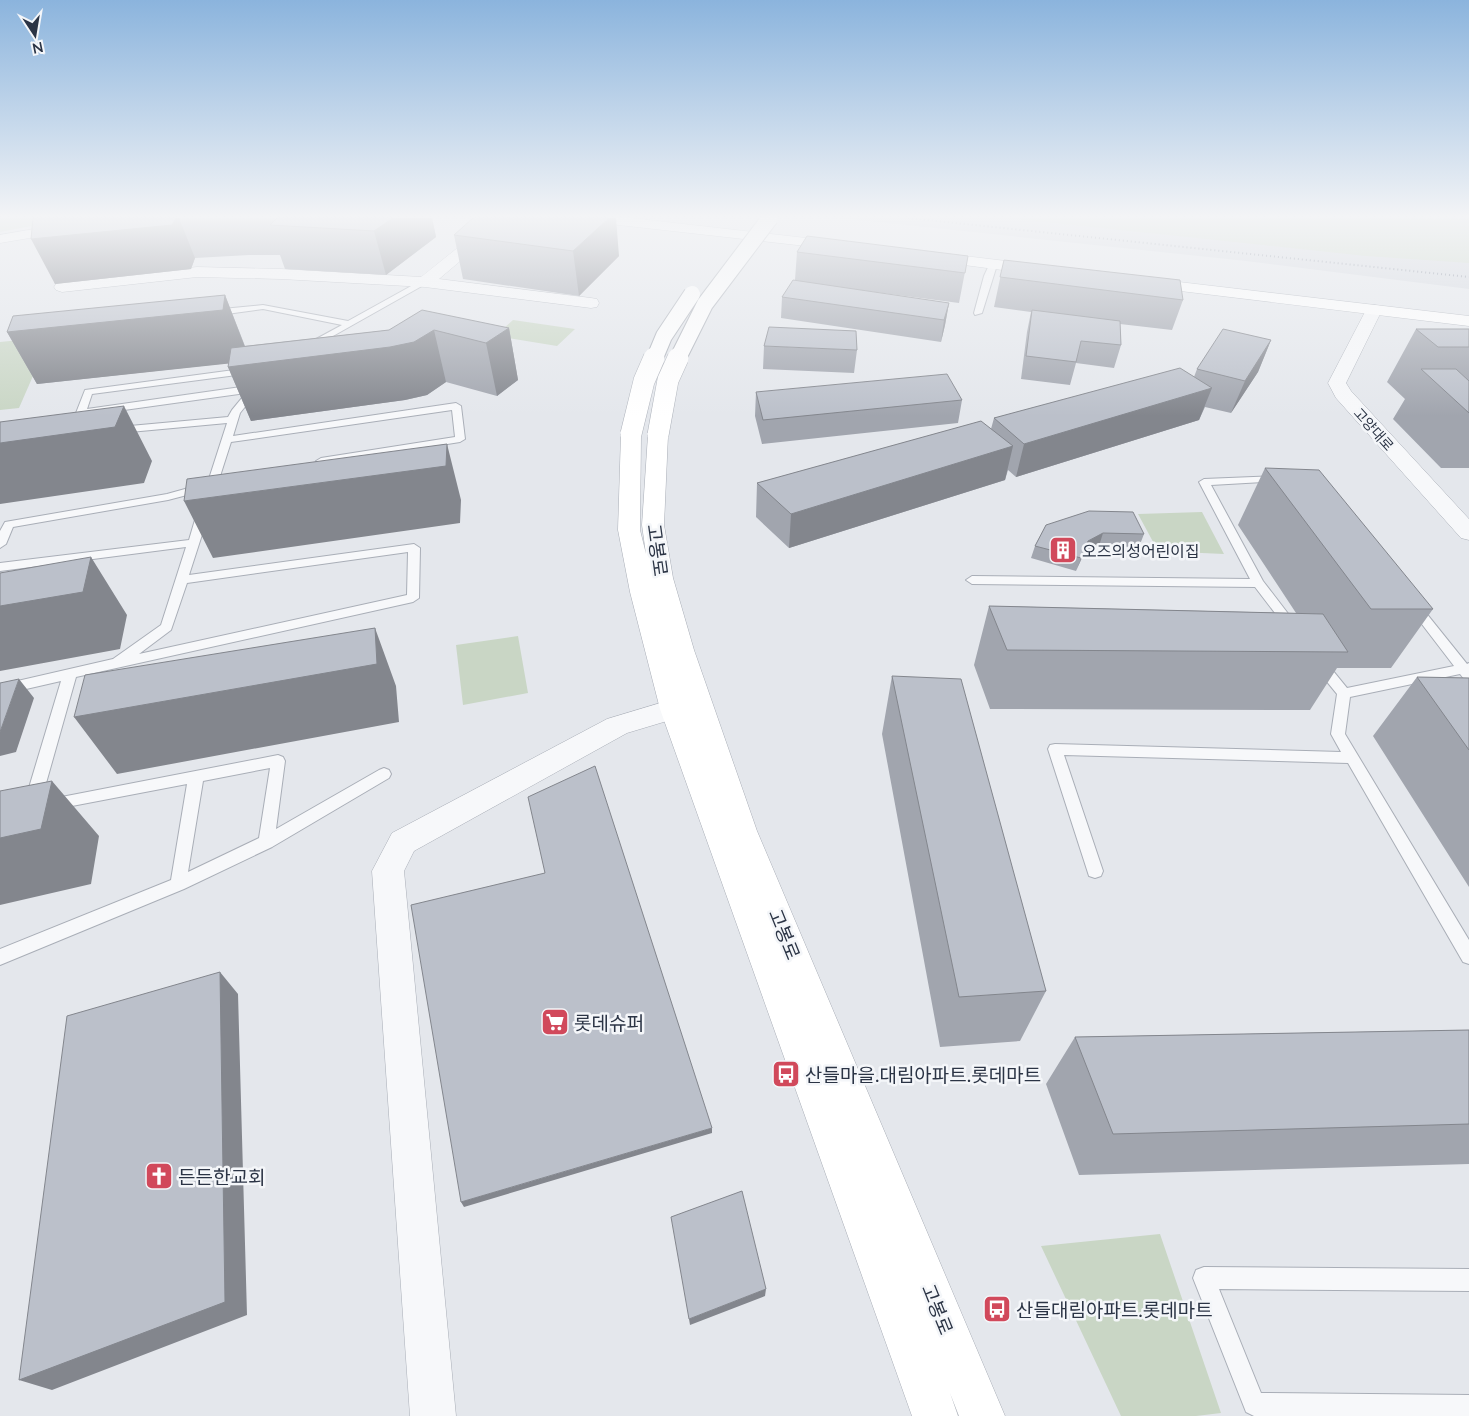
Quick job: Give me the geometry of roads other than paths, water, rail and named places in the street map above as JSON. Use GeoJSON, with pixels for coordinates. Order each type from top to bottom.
{"type":"FeatureCollection","features":[{"type":"Feature","properties":{"kind":"main road"},"geometry":{"type":"LineString","coordinates":[[644,435],[644,380],[664,336],[700,284]]}},
{"type":"Feature","properties":{"kind":"main road"},"geometry":{"type":"LineString","coordinates":[[644,435],[686,339],[705,304],[720,284]]}},
{"type":"Feature","properties":{"kind":"main road"},"geometry":{"type":"LineString","coordinates":[[1156,284],[1469,321]]}},
{"type":"Feature","properties":{"kind":"main road","name":"고봉로"},"geometry":{"type":"LineString","coordinates":[[644,435],[653,525],[661,578],[681,650],[686,705],[934,1416]]}},
{"type":"Feature","properties":{"kind":"main road","name":"고봉로"},"geometry":{"type":"LineString","coordinates":[[686,705],[742,831],[982,1416]]}},
{"type":"Feature","properties":{"kind":"street"},"geometry":{"type":"LineString","coordinates":[[62,287],[88,284]]}},
{"type":"Feature","properties":{"kind":"street"},"geometry":{"type":"LineString","coordinates":[[441,284],[591,303]]}},
{"type":"Feature","properties":{"kind":"street","name":"고양대로"},"geometry":{"type":"LineString","coordinates":[[1374,310],[1336,383],[1343,394],[1469,533]]}},
{"type":"Feature","properties":{"kind":"street"},"geometry":{"type":"LineString","coordinates":[[433,1416],[388,871],[403,842],[617,726],[686,705]]}},
{"type":"Feature","properties":{"kind":"lane"},"geometry":{"type":"LineString","coordinates":[[299,353],[421,284]]}},
{"type":"Feature","properties":{"kind":"lane"},"geometry":{"type":"LineString","coordinates":[[978,313],[986,284]]}},
{"type":"Feature","properties":{"kind":"lane"},"geometry":{"type":"LineString","coordinates":[[206,314],[263,307],[350,324]]}},
{"type":"Feature","properties":{"kind":"lane"},"geometry":{"type":"LineString","coordinates":[[117,664],[168,627],[235,412],[253,389],[263,374],[88,392],[81,413],[253,389]]}},
{"type":"Feature","properties":{"kind":"lane"},"geometry":{"type":"LineString","coordinates":[[226,440],[456,406],[460,439],[313,463]]}},
{"type":"Feature","properties":{"kind":"lane"},"geometry":{"type":"LineString","coordinates":[[105,432],[232,420]]}},
{"type":"Feature","properties":{"kind":"lane"},"geometry":{"type":"LineString","coordinates":[[1293,478],[1204,482],[1258,583],[1301,638]]}},
{"type":"Feature","properties":{"kind":"lane"},"geometry":{"type":"LineString","coordinates":[[0,544],[9,524],[168,497],[229,480]]}},
{"type":"Feature","properties":{"kind":"lane"},"geometry":{"type":"LineString","coordinates":[[0,567],[194,543]]}},
{"type":"Feature","properties":{"kind":"lane"},"geometry":{"type":"LineString","coordinates":[[0,690],[413,598],[414,548],[183,580]]}},
{"type":"Feature","properties":{"kind":"lane"},"geometry":{"type":"LineString","coordinates":[[972,580],[1258,583]]}},
{"type":"Feature","properties":{"kind":"lane"},"geometry":{"type":"LineString","coordinates":[[1344,694],[1467,671],[1409,600]]}},
{"type":"Feature","properties":{"kind":"lane"},"geometry":{"type":"LineString","coordinates":[[1313,654],[1344,694],[1338,734],[1469,956]]}},
{"type":"Feature","properties":{"kind":"lane"},"geometry":{"type":"LineString","coordinates":[[70,674],[32,808],[278,761],[266,842]]}},
{"type":"Feature","properties":{"kind":"lane"},"geometry":{"type":"LineString","coordinates":[[1095,872],[1056,749],[1352,758]]}},
{"type":"Feature","properties":{"kind":"lane"},"geometry":{"type":"LineString","coordinates":[[0,957],[178,884],[266,842],[384,774]]}},
{"type":"Feature","properties":{"kind":"lane"},"geometry":{"type":"LineString","coordinates":[[178,884],[196,776]]}},
{"type":"Feature","properties":{"kind":"lane"},"geometry":{"type":"LineString","coordinates":[[1469,1280],[1204,1278],[1254,1404],[1469,1407]]}},
{"type":"Feature","properties":{"kind":"place","name":"오즈의성어린이집"},"geometry":{"type":"Point","coordinates":[1063,550]}},
{"type":"Feature","properties":{"kind":"place","name":"롯데슈퍼"},"geometry":{"type":"Point","coordinates":[555,1022]}},
{"type":"Feature","properties":{"kind":"place","name":"산들마을.대림아파트.롯데마트"},"geometry":{"type":"Point","coordinates":[786,1074]}},
{"type":"Feature","properties":{"kind":"place","name":"든든한교회"},"geometry":{"type":"Point","coordinates":[159,1176]}},
{"type":"Feature","properties":{"kind":"place","name":"산들대림아파트.롯데마트"},"geometry":{"type":"Point","coordinates":[997,1309]}}]}
